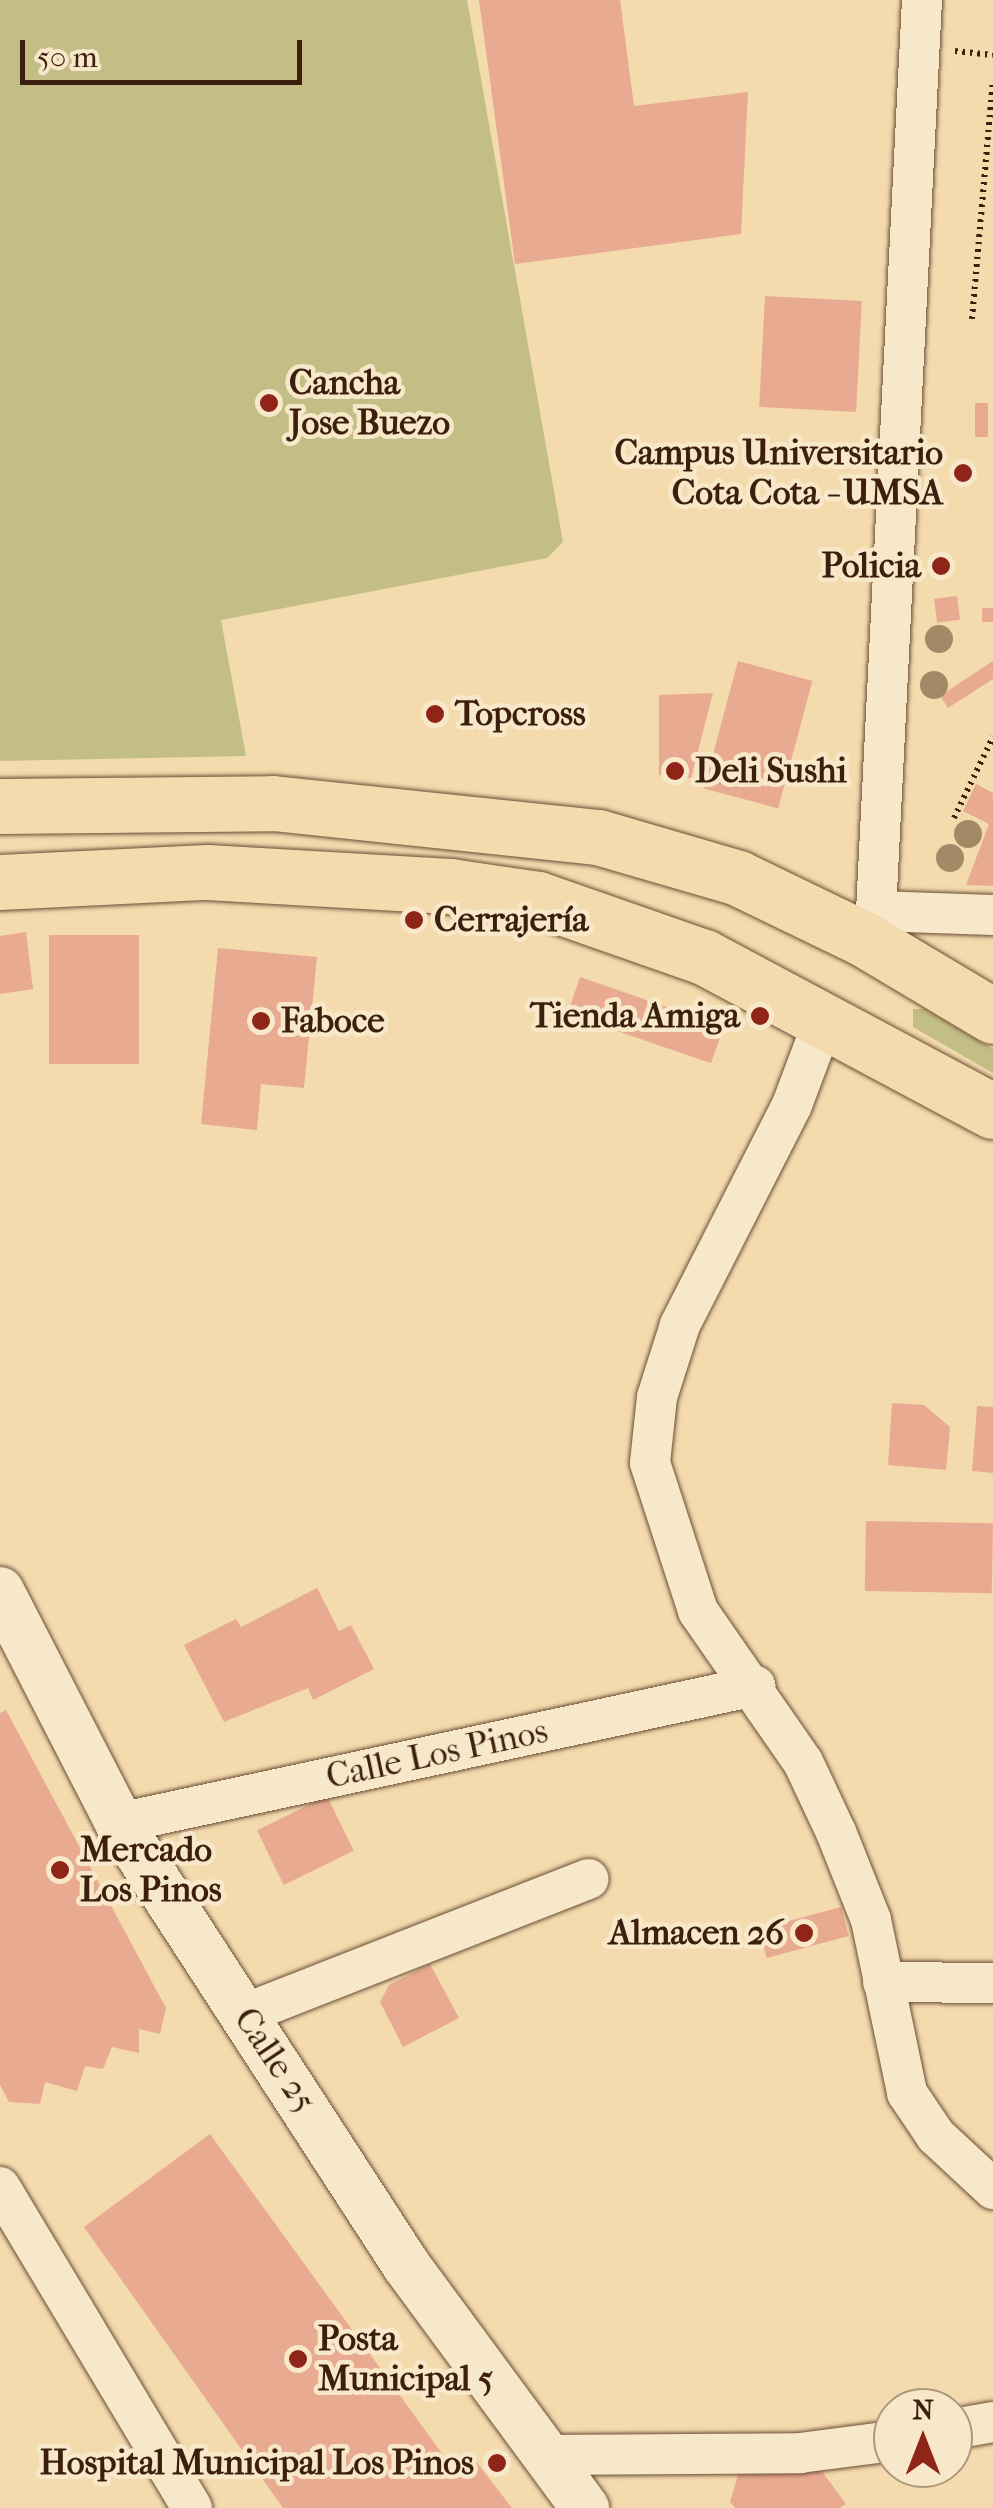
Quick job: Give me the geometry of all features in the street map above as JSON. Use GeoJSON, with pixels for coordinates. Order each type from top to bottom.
{"type":"FeatureCollection","features":[{"type":"Feature","properties":{"kind":"main road"},"geometry":{"type":"LineString","coordinates":[[0,806],[273,802],[598,837],[738,878],[870,925],[993,1016]]}},
{"type":"Feature","properties":{"kind":"main road"},"geometry":{"type":"LineString","coordinates":[[0,882],[207,872],[450,886],[538,899],[704,958],[825,1017],[993,1111]]}},
{"type":"Feature","properties":{"kind":"main road"},"geometry":{"type":"LineString","coordinates":[[825,1017],[870,925]]}},
{"type":"Feature","properties":{"kind":"street"},"geometry":{"type":"LineString","coordinates":[[922,0],[870,925],[993,915]]}},
{"type":"Feature","properties":{"kind":"street"},"geometry":{"type":"LineString","coordinates":[[825,1017],[792,1106],[680,1325],[657,1397],[650,1464],[698,1612],[755,1686],[836,1832],[871,1920],[907,2093],[936,2136],[993,2190]]}},
{"type":"Feature","properties":{"kind":"street","name":"Calle 25"},"geometry":{"type":"LineString","coordinates":[[0,1590],[120,1822],[406,2265],[585,2508]]}},
{"type":"Feature","properties":{"kind":"street","name":"Calle Los Pinos"},"geometry":{"type":"LineString","coordinates":[[120,1822],[755,1686]]}},
{"type":"Feature","properties":{"kind":"street"},"geometry":{"type":"LineString","coordinates":[[244,2014],[588,1879]]}},
{"type":"Feature","properties":{"kind":"street"},"geometry":{"type":"LineString","coordinates":[[883,1982],[993,1983]]}},
{"type":"Feature","properties":{"kind":"street"},"geometry":{"type":"LineString","coordinates":[[0,2186],[16,2248],[192,2508]]}},
{"type":"Feature","properties":{"kind":"street"},"geometry":{"type":"LineString","coordinates":[[544,2455],[800,2453],[873,2443]]}},
{"type":"Feature","properties":{"kind":"path"},"geometry":{"type":"LineString","coordinates":[[968,51],[993,55]]}},
{"type":"Feature","properties":{"kind":"path"},"geometry":{"type":"LineString","coordinates":[[972,319],[993,81]]}},
{"type":"Feature","properties":{"kind":"path"},"geometry":{"type":"LineString","coordinates":[[954,818],[993,737]]}},
{"type":"Feature","properties":{"kind":"shaded area","name":"Cancha Jose Buezo"},"geometry":{"type":"Polygon","coordinates":[[[0,0],[467,0],[563,542],[547,558],[221,620],[246,756],[0,761],[0,0]]]}},
{"type":"Feature","properties":{"kind":"shaded area"},"geometry":{"type":"Polygon","coordinates":[[[913,1009],[925,1009],[993,1049],[993,1073],[913,1027],[913,1009]]]}},
{"type":"Feature","properties":{"kind":"building"},"geometry":{"type":"Polygon","coordinates":[[[479,0],[620,0],[634,106],[748,92],[741,234],[515,264],[479,0]]]}},
{"type":"Feature","properties":{"kind":"building"},"geometry":{"type":"Polygon","coordinates":[[[765,296],[862,301],[856,412],[759,407],[765,296]]]}},
{"type":"Feature","properties":{"kind":"building"},"geometry":{"type":"Polygon","coordinates":[[[975,403],[988,403],[988,437],[975,437],[975,403]]]}},
{"type":"Feature","properties":{"kind":"building","name":"Policia"},"geometry":{"type":"Polygon","coordinates":[[[934,560],[947,560],[947,572],[935,573],[934,560]]]}},
{"type":"Feature","properties":{"kind":"building"},"geometry":{"type":"Polygon","coordinates":[[[957,596],[960,620],[937,623],[934,599],[957,596]]]}},
{"type":"Feature","properties":{"kind":"building"},"geometry":{"type":"Polygon","coordinates":[[[982,608],[993,608],[993,622],[982,622],[982,608]]]}},
{"type":"Feature","properties":{"kind":"building"},"geometry":{"type":"Polygon","coordinates":[[[738,661],[812,681],[778,808],[704,789],[738,661]]]}},
{"type":"Feature","properties":{"kind":"building"},"geometry":{"type":"Polygon","coordinates":[[[993,661],[993,679],[948,708],[940,696],[993,661]]]}},
{"type":"Feature","properties":{"kind":"building"},"geometry":{"type":"Polygon","coordinates":[[[713,693],[691,778],[659,775],[659,695],[713,693]]]}},
{"type":"Feature","properties":{"kind":"building"},"geometry":{"type":"Polygon","coordinates":[[[976,784],[993,793],[993,886],[966,885],[989,824],[963,811],[976,784]]]}},
{"type":"Feature","properties":{"kind":"building"},"geometry":{"type":"Polygon","coordinates":[[[26,932],[33,989],[0,994],[0,936],[26,932]]]}},
{"type":"Feature","properties":{"kind":"building"},"geometry":{"type":"Polygon","coordinates":[[[49,935],[139,935],[139,1064],[49,1064],[49,935]]]}},
{"type":"Feature","properties":{"kind":"building","name":"Faboce"},"geometry":{"type":"Polygon","coordinates":[[[218,948],[317,957],[304,1088],[261,1084],[257,1130],[201,1124],[218,948]]]}},
{"type":"Feature","properties":{"kind":"building"},"geometry":{"type":"Polygon","coordinates":[[[580,977],[724,1026],[711,1063],[567,1014],[580,977]]]}},
{"type":"Feature","properties":{"kind":"building"},"geometry":{"type":"Polygon","coordinates":[[[892,1403],[924,1405],[950,1427],[946,1470],[888,1465],[892,1403]]]}},
{"type":"Feature","properties":{"kind":"building"},"geometry":{"type":"Polygon","coordinates":[[[977,1406],[993,1407],[993,1473],[972,1471],[977,1406]]]}},
{"type":"Feature","properties":{"kind":"building"},"geometry":{"type":"Polygon","coordinates":[[[866,1521],[993,1523],[992,1593],[865,1591],[866,1521]]]}},
{"type":"Feature","properties":{"kind":"building"},"geometry":{"type":"Polygon","coordinates":[[[317,1588],[339,1631],[351,1625],[374,1669],[313,1700],[308,1688],[224,1722],[184,1645],[236,1619],[241,1627],[317,1588]]]}},
{"type":"Feature","properties":{"kind":"building","name":"Mercado Los Pinos"},"geometry":{"type":"Polygon","coordinates":[[[6,1710],[166,2008],[160,2034],[139,2029],[139,2053],[112,2047],[103,2069],[85,2066],[77,2091],[45,2082],[40,2104],[9,2102],[0,2085],[0,1713],[6,1710]]]}},
{"type":"Feature","properties":{"kind":"building"},"geometry":{"type":"Polygon","coordinates":[[[327,1796],[354,1851],[284,1885],[257,1830],[327,1796]]]}},
{"type":"Feature","properties":{"kind":"building","name":"Almacen 26"},"geometry":{"type":"Polygon","coordinates":[[[841,1907],[849,1936],[767,1958],[759,1929],[841,1907]]]}},
{"type":"Feature","properties":{"kind":"building"},"geometry":{"type":"Polygon","coordinates":[[[430,1964],[459,2018],[403,2047],[380,2002],[389,1985],[430,1964]]]}},
{"type":"Feature","properties":{"kind":"building"},"geometry":{"type":"Polygon","coordinates":[[[210,2134],[454,2470],[472,2456],[512,2508],[283,2508],[84,2227],[210,2134]]]}},
{"type":"Feature","properties":{"kind":"building"},"geometry":{"type":"Polygon","coordinates":[[[818,2466],[846,2504],[840,2508],[735,2508],[730,2502],[739,2471],[818,2466]]]}},
{"type":"Feature","properties":{"kind":"place","name":"Cancha Jose Buezo"},"geometry":{"type":"Point","coordinates":[269,403]}},
{"type":"Feature","properties":{"kind":"place","name":"Campus Universitario Cota Cota - UMSA"},"geometry":{"type":"Point","coordinates":[963,473]}},
{"type":"Feature","properties":{"kind":"place","name":"Policia"},"geometry":{"type":"Point","coordinates":[941,566]}},
{"type":"Feature","properties":{"kind":"place","name":"Topcross"},"geometry":{"type":"Point","coordinates":[435,714]}},
{"type":"Feature","properties":{"kind":"place","name":"Deli Sushi"},"geometry":{"type":"Point","coordinates":[675,771]}},
{"type":"Feature","properties":{"kind":"place","name":"Cerrajería"},"geometry":{"type":"Point","coordinates":[414,920]}},
{"type":"Feature","properties":{"kind":"place","name":"Tienda Amiga"},"geometry":{"type":"Point","coordinates":[760,1016]}},
{"type":"Feature","properties":{"kind":"place","name":"Faboce"},"geometry":{"type":"Point","coordinates":[261,1021]}},
{"type":"Feature","properties":{"kind":"place","name":"Mercado Los Pinos"},"geometry":{"type":"Point","coordinates":[60,1870]}},
{"type":"Feature","properties":{"kind":"place","name":"Almacen 26"},"geometry":{"type":"Point","coordinates":[804,1933]}},
{"type":"Feature","properties":{"kind":"place","name":"Posta Municipal 5"},"geometry":{"type":"Point","coordinates":[298,2359]}},
{"type":"Feature","properties":{"kind":"place","name":"Hospital Municipal Los Pinos"},"geometry":{"type":"Point","coordinates":[497,2463]}}]}
